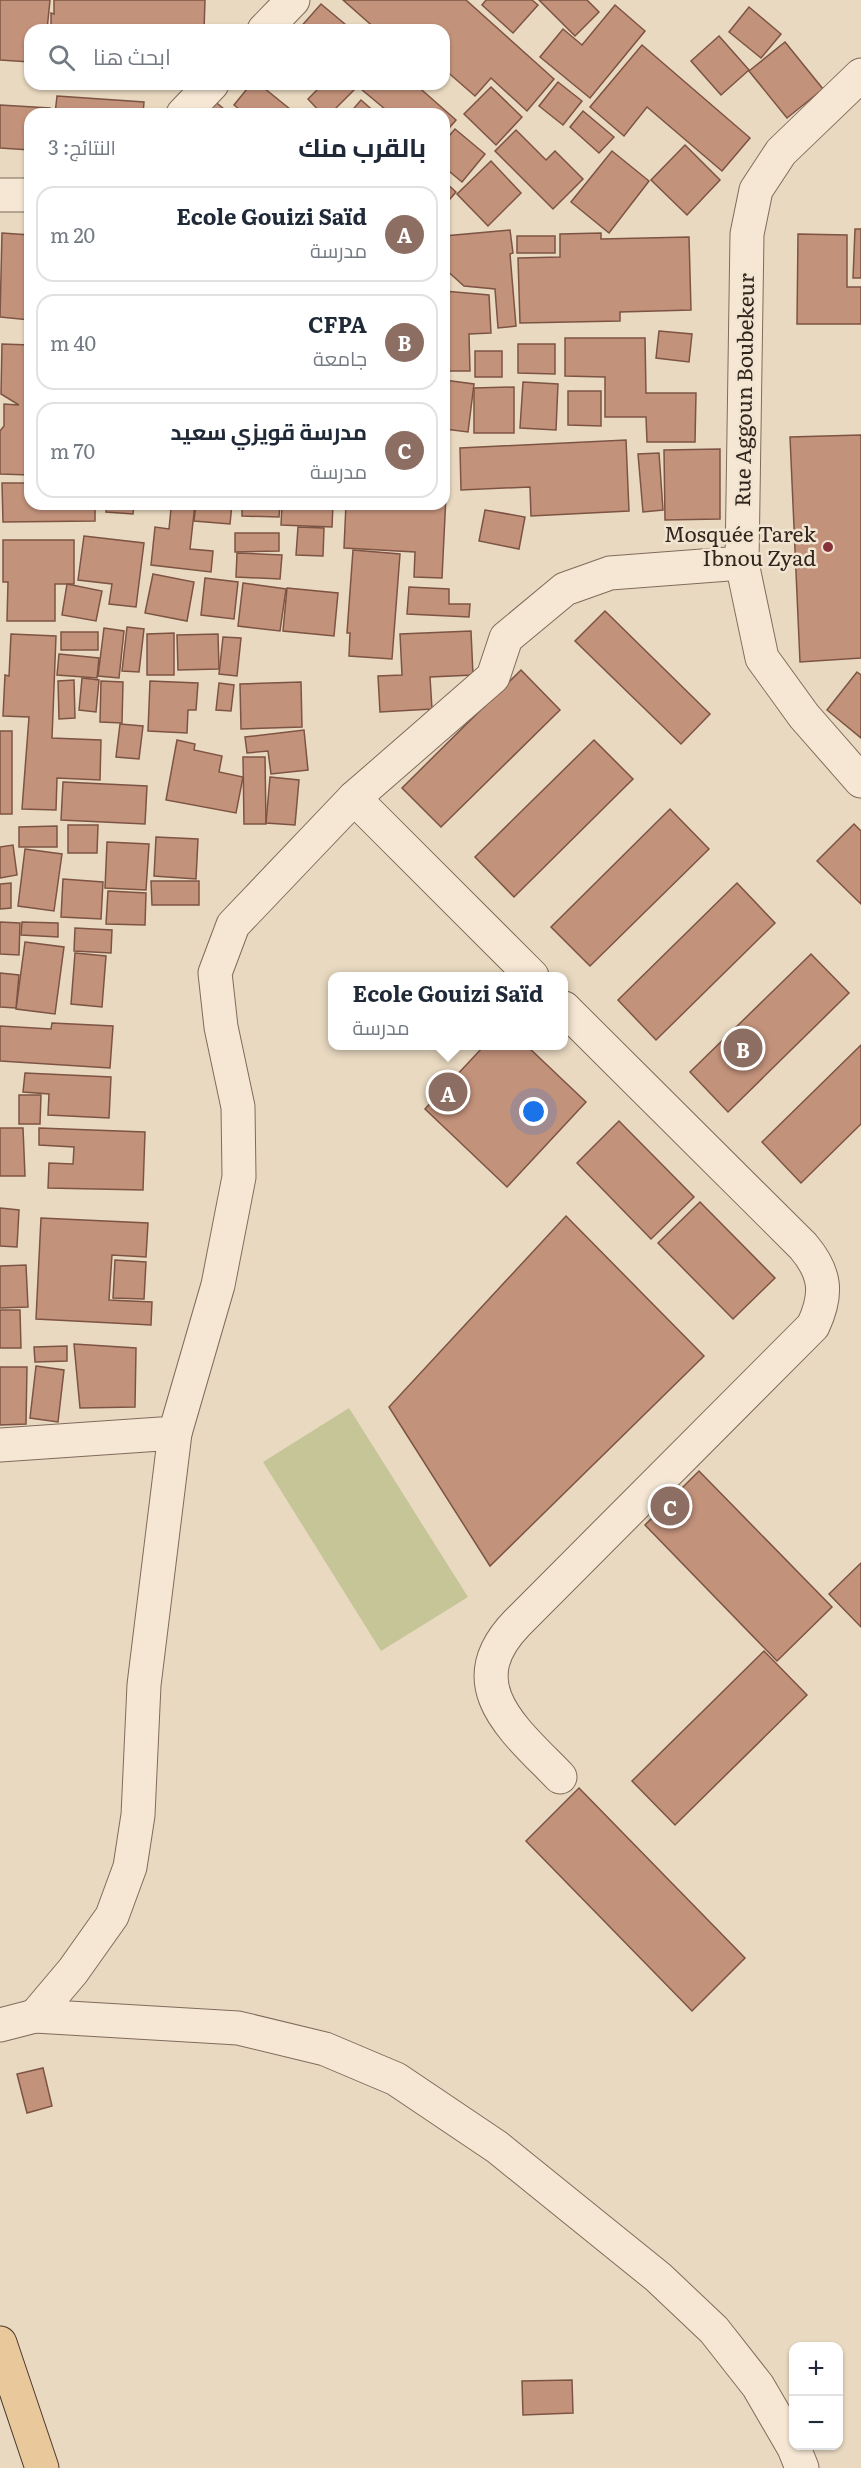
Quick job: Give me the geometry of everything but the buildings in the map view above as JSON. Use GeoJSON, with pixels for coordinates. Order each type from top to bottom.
{"type":"FeatureCollection","features":[{"type":"Feature","properties":{"kind":"main road"},"geometry":{"type":"LineString","coordinates":[[0,2343],[42,2468]]}},
{"type":"Feature","properties":{"kind":"street"},"geometry":{"type":"LineString","coordinates":[[270,24],[293,0]]}},
{"type":"Feature","properties":{"kind":"street","name":"Rue Aggoun Boubekeur"},"geometry":{"type":"LineString","coordinates":[[861,75],[781,152],[756,190],[747,234],[742,563],[762,658],[804,716],[861,781]]}},
{"type":"Feature","properties":{"kind":"street"},"geometry":{"type":"LineString","coordinates":[[189,108],[206,90]]}},
{"type":"Feature","properties":{"kind":"street"},"geometry":{"type":"LineString","coordinates":[[0,195],[24,195]]}},
{"type":"Feature","properties":{"kind":"street"},"geometry":{"type":"LineString","coordinates":[[34,2016],[73,1971],[112,1916],[130,1867],[138,1815],[144,1685],[175,1433],[218,1285],[239,1177],[238,1107],[221,1027],[215,973],[233,925],[354,798],[493,677],[506,638],[565,589],[610,573],[742,563]]}},
{"type":"Feature","properties":{"kind":"street"},"geometry":{"type":"LineString","coordinates":[[354,798],[528,972]]}},
{"type":"Feature","properties":{"kind":"street"},"geometry":{"type":"LineString","coordinates":[[560,1777],[514,1729],[498,1708],[491,1690],[490,1671],[494,1653],[504,1636],[516,1623],[813,1326],[824,1293],[821,1275],[814,1260],[802,1246],[568,1012]]}},
{"type":"Feature","properties":{"kind":"street"},"geometry":{"type":"LineString","coordinates":[[0,1445],[175,1433]]}},
{"type":"Feature","properties":{"kind":"street"},"geometry":{"type":"LineString","coordinates":[[0,2025],[34,2016],[238,2028],[325,2049],[396,2079],[497,2147],[658,2277],[714,2330],[759,2386],[794,2448],[802,2468]]}},
{"type":"Feature","properties":{"kind":"green space"},"geometry":{"type":"Polygon","coordinates":[[[349,1408],[468,1597],[381,1651],[263,1462],[349,1408]]]}},
{"type":"Feature","properties":{"kind":"place","name":"Mosquée Tarek Ibnou Zyad"},"geometry":{"type":"Point","coordinates":[828,547]}},
{"type":"Feature","properties":{"kind":"place","name":"CFPA"},"geometry":{"type":"Point","coordinates":[743,1048]}},
{"type":"Feature","properties":{"kind":"place","name":"Ecole Gouizi Saïd"},"geometry":{"type":"Point","coordinates":[448,1092]}},
{"type":"Feature","properties":{"kind":"place","name":"مدرسة قويزي سعيد"},"geometry":{"type":"Point","coordinates":[670,1506]}}]}
